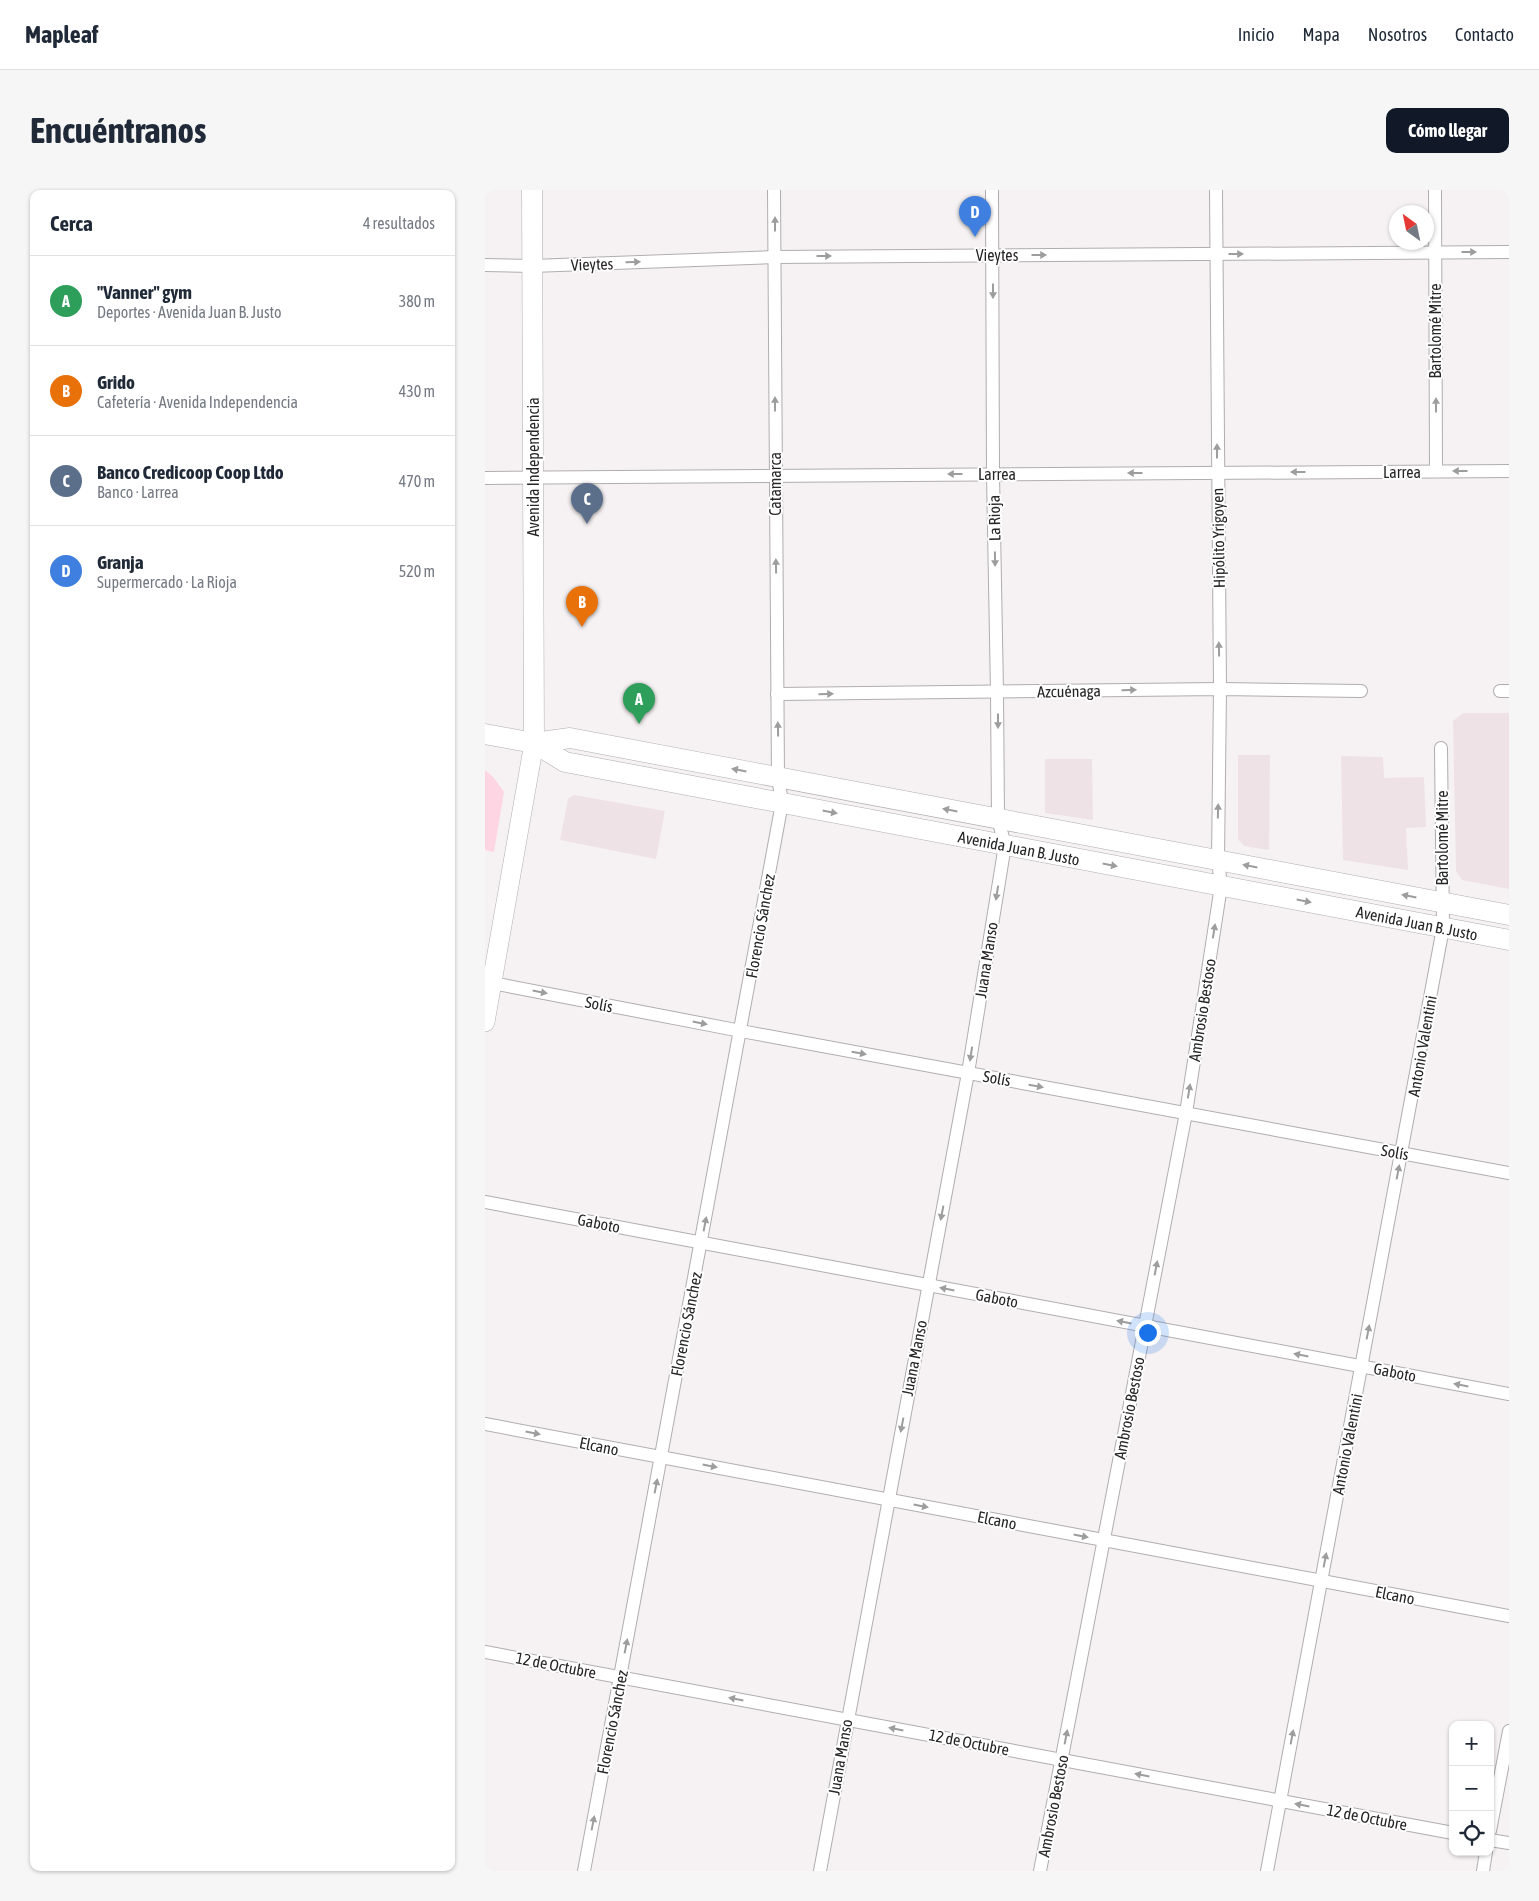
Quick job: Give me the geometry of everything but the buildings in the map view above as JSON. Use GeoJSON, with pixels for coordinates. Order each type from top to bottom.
{"type":"FeatureCollection","features":[{"type":"Feature","properties":{"kind":"main road","name":"Avenida Independencia"},"geometry":{"type":"LineString","coordinates":[[532,190],[534,743]]}},
{"type":"Feature","properties":{"kind":"main road","name":"Avenida Juan B. Justo"},"geometry":{"type":"LineString","coordinates":[[485,734],[534,743],[570,738],[1509,915]]}},
{"type":"Feature","properties":{"kind":"main road","name":"Avenida Juan B. Justo"},"geometry":{"type":"LineString","coordinates":[[534,743],[565,762],[1509,940]]}},
{"type":"Feature","properties":{"kind":"main road"},"geometry":{"type":"LineString","coordinates":[[485,1022],[489,982],[534,743]]}},
{"type":"Feature","properties":{"kind":"street","name":"Catamarca"},"geometry":{"type":"LineString","coordinates":[[774,190],[778,777]]}},
{"type":"Feature","properties":{"kind":"street","name":"La Rioja"},"geometry":{"type":"LineString","coordinates":[[992,190],[993,474],[998,819],[1005,845]]}},
{"type":"Feature","properties":{"kind":"street","name":"Hipólito Yrigoyen"},"geometry":{"type":"LineString","coordinates":[[1216,190],[1220,689],[1218,860],[1221,886]]}},
{"type":"Feature","properties":{"kind":"street","name":"Bartolomé Mitre"},"geometry":{"type":"LineString","coordinates":[[1435,190],[1436,471]]}},
{"type":"Feature","properties":{"kind":"street","name":"Vieytes"},"geometry":{"type":"LineString","coordinates":[[485,265],[532,266],[775,257],[1509,252]]}},
{"type":"Feature","properties":{"kind":"street","name":"Larrea"},"geometry":{"type":"LineString","coordinates":[[485,478],[1509,471]]}},
{"type":"Feature","properties":{"kind":"street","name":"Azcuénaga"},"geometry":{"type":"LineString","coordinates":[[777,694],[1220,689],[1361,691]]}},
{"type":"Feature","properties":{"kind":"street","name":"Bartolomé Mitre"},"geometry":{"type":"LineString","coordinates":[[1441,748],[1443,928]]}},
{"type":"Feature","properties":{"kind":"street","name":"Florencio Sánchez"},"geometry":{"type":"LineString","coordinates":[[584,1871],[782,803],[778,777]]}},
{"type":"Feature","properties":{"kind":"street","name":"Juana Manso"},"geometry":{"type":"LineString","coordinates":[[820,1871],[968,1073],[1005,845]]}},
{"type":"Feature","properties":{"kind":"street","name":"Ambrosio Bestoso"},"geometry":{"type":"LineString","coordinates":[[1040,1871],[1186,1113],[1221,886]]}},
{"type":"Feature","properties":{"kind":"street","name":"Antonio Valentini"},"geometry":{"type":"LineString","coordinates":[[1267,1871],[1443,928]]}},
{"type":"Feature","properties":{"kind":"street","name":"Solís"},"geometry":{"type":"LineString","coordinates":[[489,982],[741,1031],[1509,1173]]}},
{"type":"Feature","properties":{"kind":"street","name":"Gaboto"},"geometry":{"type":"LineString","coordinates":[[485,1202],[1509,1394]]}},
{"type":"Feature","properties":{"kind":"street","name":"Elcano"},"geometry":{"type":"LineString","coordinates":[[485,1424],[1509,1616]]}},
{"type":"Feature","properties":{"kind":"street","name":"12 de Octubre"},"geometry":{"type":"LineString","coordinates":[[485,1652],[1449,1832]]}},
{"type":"Feature","properties":{"kind":"street"},"geometry":{"type":"LineString","coordinates":[[1494,1811],[1509,1731]]}},
{"type":"Feature","properties":{"kind":"street"},"geometry":{"type":"LineString","coordinates":[[1494,1841],[1509,1844]]}},
{"type":"Feature","properties":{"kind":"street"},"geometry":{"type":"LineString","coordinates":[[1483,1871],[1485,1856]]}},
{"type":"Feature","properties":{"kind":"shaded area"},"geometry":{"type":"Polygon","coordinates":[[[1463,713],[1509,713],[1509,889],[1462,880],[1456,871],[1453,721],[1463,713]]]}},
{"type":"Feature","properties":{"kind":"shaded area"},"geometry":{"type":"Polygon","coordinates":[[[1238,755],[1270,755],[1269,850],[1244,846],[1238,839],[1238,755]]]}},
{"type":"Feature","properties":{"kind":"shaded area"},"geometry":{"type":"Polygon","coordinates":[[[1341,756],[1383,757],[1384,778],[1424,777],[1426,827],[1406,828],[1408,870],[1343,860],[1341,756]]]}},
{"type":"Feature","properties":{"kind":"shaded area"},"geometry":{"type":"Polygon","coordinates":[[[1045,759],[1092,759],[1093,820],[1045,813],[1045,759]]]}},
{"type":"Feature","properties":{"kind":"shaded area"},"geometry":{"type":"Polygon","coordinates":[[[485,770],[494,778],[504,792],[494,852],[485,850],[485,770]]]}},
{"type":"Feature","properties":{"kind":"shaded area"},"geometry":{"type":"Polygon","coordinates":[[[574,795],[665,811],[656,859],[560,840],[568,799],[574,795]]]}},
{"type":"Feature","properties":{"kind":"place","name":"Granja"},"geometry":{"type":"Point","coordinates":[975,237]}},
{"type":"Feature","properties":{"kind":"place","name":"Banco Credicoop Coop Ltdo"},"geometry":{"type":"Point","coordinates":[587,524]}},
{"type":"Feature","properties":{"kind":"place","name":"Grido"},"geometry":{"type":"Point","coordinates":[582,627]}},
{"type":"Feature","properties":{"kind":"place","name":"\"Vanner\" gym"},"geometry":{"type":"Point","coordinates":[639,724]}}]}
